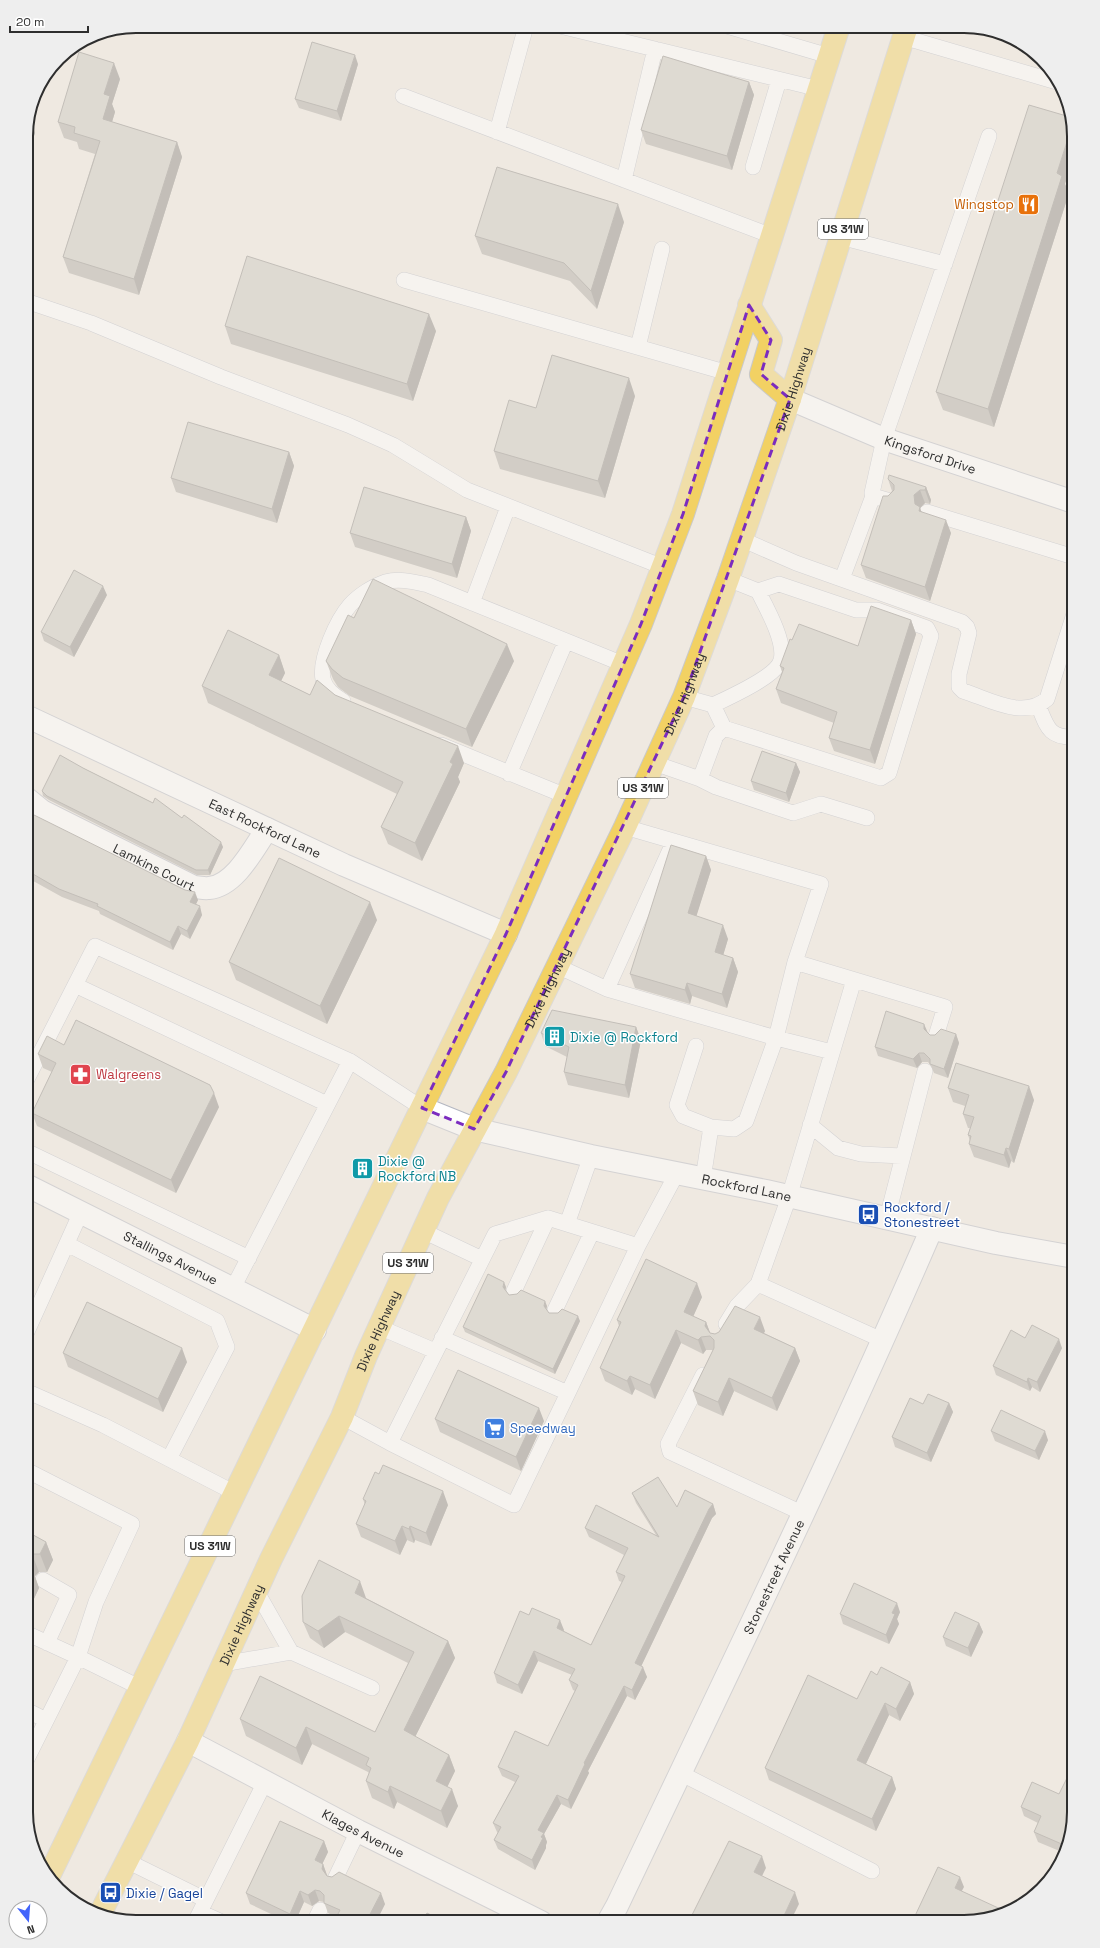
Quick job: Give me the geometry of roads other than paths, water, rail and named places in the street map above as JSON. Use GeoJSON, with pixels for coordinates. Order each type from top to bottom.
{"type":"FeatureCollection","features":[{"type":"Feature","properties":{"kind":"main road","name":"US 31W"},"geometry":{"type":"LineString","coordinates":[[52,1871],[506,934],[623,664],[683,514],[837,33]]}},
{"type":"Feature","properties":{"kind":"main road","name":"Dixie Highway"},"geometry":{"type":"LineString","coordinates":[[102,1910],[188,1741],[256,1592],[342,1417],[379,1327],[423,1231],[474,1129],[506,1072],[625,827],[684,697],[728,579],[790,399],[904,33]]}},
{"type":"Feature","properties":{"kind":"main road"},"geometry":{"type":"LineString","coordinates":[[749,305],[771,340],[761,374],[790,399]]}},
{"type":"Feature","properties":{"kind":"street","name":"Kingsford Drive"},"geometry":{"type":"LineString","coordinates":[[790,399],[884,439],[1067,500]]}},
{"type":"Feature","properties":{"kind":"street","name":"East Rockford Lane"},"geometry":{"type":"LineString","coordinates":[[33,719],[344,866],[506,934]]}},
{"type":"Feature","properties":{"kind":"street","name":"Lamkins Court"},"geometry":{"type":"LineString","coordinates":[[33,804],[42,811],[194,887],[210,888],[225,884],[236,874],[267,830]]}},
{"type":"Feature","properties":{"kind":"street","name":"Rockford Lane"},"geometry":{"type":"LineString","coordinates":[[422,1108],[474,1129],[591,1156],[1067,1256]]}},
{"type":"Feature","properties":{"kind":"street","name":"Stallings Avenue"},"geometry":{"type":"LineString","coordinates":[[33,1188],[315,1330]]}},
{"type":"Feature","properties":{"kind":"street","name":"Stonestreet Avenue"},"geometry":{"type":"LineString","coordinates":[[612,1915],[802,1514],[932,1228]]}},
{"type":"Feature","properties":{"kind":"street","name":"Klages Avenue"},"geometry":{"type":"LineString","coordinates":[[188,1741],[358,1831],[527,1915]]}},
{"type":"Feature","properties":{"kind":"lane"},"geometry":{"type":"LineString","coordinates":[[497,132],[524,33]]}},
{"type":"Feature","properties":{"kind":"lane"},"geometry":{"type":"LineString","coordinates":[[589,33],[819,89]]}},
{"type":"Feature","properties":{"kind":"lane"},"geometry":{"type":"LineString","coordinates":[[751,33],[829,56]]}},
{"type":"Feature","properties":{"kind":"lane"},"geometry":{"type":"LineString","coordinates":[[911,33],[1050,80]]}},
{"type":"Feature","properties":{"kind":"lane"},"geometry":{"type":"LineString","coordinates":[[624,180],[655,49]]}},
{"type":"Feature","properties":{"kind":"lane"},"geometry":{"type":"LineString","coordinates":[[753,167],[779,80]]}},
{"type":"Feature","properties":{"kind":"lane"},"geometry":{"type":"LineString","coordinates":[[403,96],[772,236]]}},
{"type":"Feature","properties":{"kind":"lane"},"geometry":{"type":"LineString","coordinates":[[842,579],[873,496],[872,487],[884,439],[989,136]]}},
{"type":"Feature","properties":{"kind":"lane"},"geometry":{"type":"LineString","coordinates":[[840,236],[945,264]]}},
{"type":"Feature","properties":{"kind":"lane"},"geometry":{"type":"LineString","coordinates":[[638,347],[662,249]]}},
{"type":"Feature","properties":{"kind":"lane"},"geometry":{"type":"LineString","coordinates":[[404,280],[728,373]]}},
{"type":"Feature","properties":{"kind":"lane"},"geometry":{"type":"LineString","coordinates":[[33,303],[91,323],[221,377],[348,425],[393,446],[467,490],[663,567]]}},
{"type":"Feature","properties":{"kind":"lane"},"geometry":{"type":"LineString","coordinates":[[873,496],[890,501]]}},
{"type":"Feature","properties":{"kind":"lane"},"geometry":{"type":"LineString","coordinates":[[472,603],[508,507]]}},
{"type":"Feature","properties":{"kind":"lane"},"geometry":{"type":"LineString","coordinates":[[928,512],[1067,555]]}},
{"type":"Feature","properties":{"kind":"lane"},"geometry":{"type":"LineString","coordinates":[[741,539],[796,563],[962,622],[967,627],[969,633],[959,674],[959,687],[963,691],[1016,708],[1029,709],[1047,699],[1067,636]]}},
{"type":"Feature","properties":{"kind":"lane"},"geometry":{"type":"LineString","coordinates":[[713,705],[724,728],[881,778],[889,773],[932,636],[927,628],[878,610],[856,610],[779,584],[758,591],[728,579]]}},
{"type":"Feature","properties":{"kind":"lane"},"geometry":{"type":"LineString","coordinates":[[352,707],[345,704],[328,689],[323,678],[323,662],[338,623],[350,605],[368,591],[386,582],[404,580],[428,585],[623,664]]}},
{"type":"Feature","properties":{"kind":"lane"},"geometry":{"type":"LineString","coordinates":[[684,697],[713,705],[756,683],[774,671],[781,661],[781,647],[775,629],[758,591]]}},
{"type":"Feature","properties":{"kind":"lane"},"geometry":{"type":"LineString","coordinates":[[509,774],[566,641]]}},
{"type":"Feature","properties":{"kind":"lane"},"geometry":{"type":"LineString","coordinates":[[1038,705],[1048,727],[1053,734],[1067,737]]}},
{"type":"Feature","properties":{"kind":"lane"},"geometry":{"type":"LineString","coordinates":[[700,779],[716,736],[724,728]]}},
{"type":"Feature","properties":{"kind":"lane"},"geometry":{"type":"LineString","coordinates":[[431,740],[509,774],[566,796]]}},
{"type":"Feature","properties":{"kind":"lane"},"geometry":{"type":"LineString","coordinates":[[654,763],[700,779],[716,787],[793,813],[821,804],[867,818]]}},
{"type":"Feature","properties":{"kind":"lane"},"geometry":{"type":"LineString","coordinates":[[625,827],[821,884],[795,962],[776,1038],[746,1121],[734,1129],[711,1127],[683,1116],[677,1105],[696,1046]]}},
{"type":"Feature","properties":{"kind":"lane"},"geometry":{"type":"LineString","coordinates":[[607,990],[674,841]]}},
{"type":"Feature","properties":{"kind":"lane"},"geometry":{"type":"LineString","coordinates":[[33,1067],[95,946],[350,1061],[422,1108]]}},
{"type":"Feature","properties":{"kind":"lane"},"geometry":{"type":"LineString","coordinates":[[795,962],[945,1008],[936,1036]]}},
{"type":"Feature","properties":{"kind":"lane"},"geometry":{"type":"LineString","coordinates":[[557,966],[607,990],[776,1038],[832,1052]]}},
{"type":"Feature","properties":{"kind":"lane"},"geometry":{"type":"LineString","coordinates":[[719,1339],[729,1318],[758,1284],[789,1197],[854,980]]}},
{"type":"Feature","properties":{"kind":"lane"},"geometry":{"type":"LineString","coordinates":[[75,985],[327,1104]]}},
{"type":"Feature","properties":{"kind":"lane"},"geometry":{"type":"LineString","coordinates":[[233,1288],[350,1061]]}},
{"type":"Feature","properties":{"kind":"lane"},"geometry":{"type":"LineString","coordinates":[[886,1218],[925,1070]]}},
{"type":"Feature","properties":{"kind":"lane"},"geometry":{"type":"LineString","coordinates":[[810,1125],[838,1148],[861,1154],[902,1156]]}},
{"type":"Feature","properties":{"kind":"lane"},"geometry":{"type":"LineString","coordinates":[[703,1179],[711,1127]]}},
{"type":"Feature","properties":{"kind":"lane"},"geometry":{"type":"LineString","coordinates":[[33,1154],[249,1258]]}},
{"type":"Feature","properties":{"kind":"lane"},"geometry":{"type":"LineString","coordinates":[[567,1224],[591,1156]]}},
{"type":"Feature","properties":{"kind":"lane"},"geometry":{"type":"LineString","coordinates":[[342,1417],[390,1443],[514,1505],[638,1246],[677,1173]]}},
{"type":"Feature","properties":{"kind":"lane"},"geometry":{"type":"LineString","coordinates":[[33,1318],[81,1212]]}},
{"type":"Feature","properties":{"kind":"lane"},"geometry":{"type":"LineString","coordinates":[[390,1443],[495,1234],[548,1218],[638,1246]]}},
{"type":"Feature","properties":{"kind":"lane"},"geometry":{"type":"LineString","coordinates":[[514,1290],[548,1218]]}},
{"type":"Feature","properties":{"kind":"lane"},"geometry":{"type":"LineString","coordinates":[[423,1231],[482,1259]]}},
{"type":"Feature","properties":{"kind":"lane"},"geometry":{"type":"LineString","coordinates":[[555,1310],[592,1232]]}},
{"type":"Feature","properties":{"kind":"lane"},"geometry":{"type":"LineString","coordinates":[[66,1244],[217,1321],[227,1347],[169,1459]]}},
{"type":"Feature","properties":{"kind":"lane"},"geometry":{"type":"LineString","coordinates":[[758,1284],[882,1340]]}},
{"type":"Feature","properties":{"kind":"lane"},"geometry":{"type":"LineString","coordinates":[[379,1327],[439,1344],[489,1350],[529,1368],[568,1393]]}},
{"type":"Feature","properties":{"kind":"lane"},"geometry":{"type":"LineString","coordinates":[[708,1364],[668,1444],[670,1452],[802,1514]]}},
{"type":"Feature","properties":{"kind":"lane"},"geometry":{"type":"LineString","coordinates":[[33,1394],[103,1425],[235,1493]]}},
{"type":"Feature","properties":{"kind":"lane"},"geometry":{"type":"LineString","coordinates":[[33,1474],[132,1524],[96,1602],[78,1657],[33,1747]]}},
{"type":"Feature","properties":{"kind":"lane"},"geometry":{"type":"LineString","coordinates":[[43,1580],[69,1595],[47,1643]]}},
{"type":"Feature","properties":{"kind":"lane"},"geometry":{"type":"LineString","coordinates":[[256,1592],[291,1652]]}},
{"type":"Feature","properties":{"kind":"lane"},"geometry":{"type":"LineString","coordinates":[[33,1636],[141,1688]]}},
{"type":"Feature","properties":{"kind":"lane"},"geometry":{"type":"LineString","coordinates":[[224,1664],[291,1652],[372,1688]]}},
{"type":"Feature","properties":{"kind":"lane"},"geometry":{"type":"LineString","coordinates":[[33,1714],[46,1720]]}},
{"type":"Feature","properties":{"kind":"lane"},"geometry":{"type":"LineString","coordinates":[[680,1773],[872,1871]]}},
{"type":"Feature","properties":{"kind":"lane"},"geometry":{"type":"LineString","coordinates":[[127,1861],[200,1911],[265,1782]]}},
{"type":"Feature","properties":{"kind":"lane"},"geometry":{"type":"LineString","coordinates":[[335,1879],[358,1831]]}},
{"type":"Feature","properties":{"kind":"place","name":"Wingstop"},"geometry":{"type":"Point","coordinates":[1029,204]}},
{"type":"Feature","properties":{"kind":"place","name":"Dixie @ Rockford"},"geometry":{"type":"Point","coordinates":[555,1037]}},
{"type":"Feature","properties":{"kind":"place","name":"Walgreens"},"geometry":{"type":"Point","coordinates":[81,1074]}},
{"type":"Feature","properties":{"kind":"place","name":"Dixie @ Rockford NB"},"geometry":{"type":"Point","coordinates":[362,1168]}},
{"type":"Feature","properties":{"kind":"place","name":"Rockford / Stonestreet"},"geometry":{"type":"Point","coordinates":[869,1214]}},
{"type":"Feature","properties":{"kind":"place","name":"Speedway"},"geometry":{"type":"Point","coordinates":[495,1428]}},
{"type":"Feature","properties":{"kind":"place","name":"Dixie / Gagel"},"geometry":{"type":"Point","coordinates":[111,1893]}}]}
